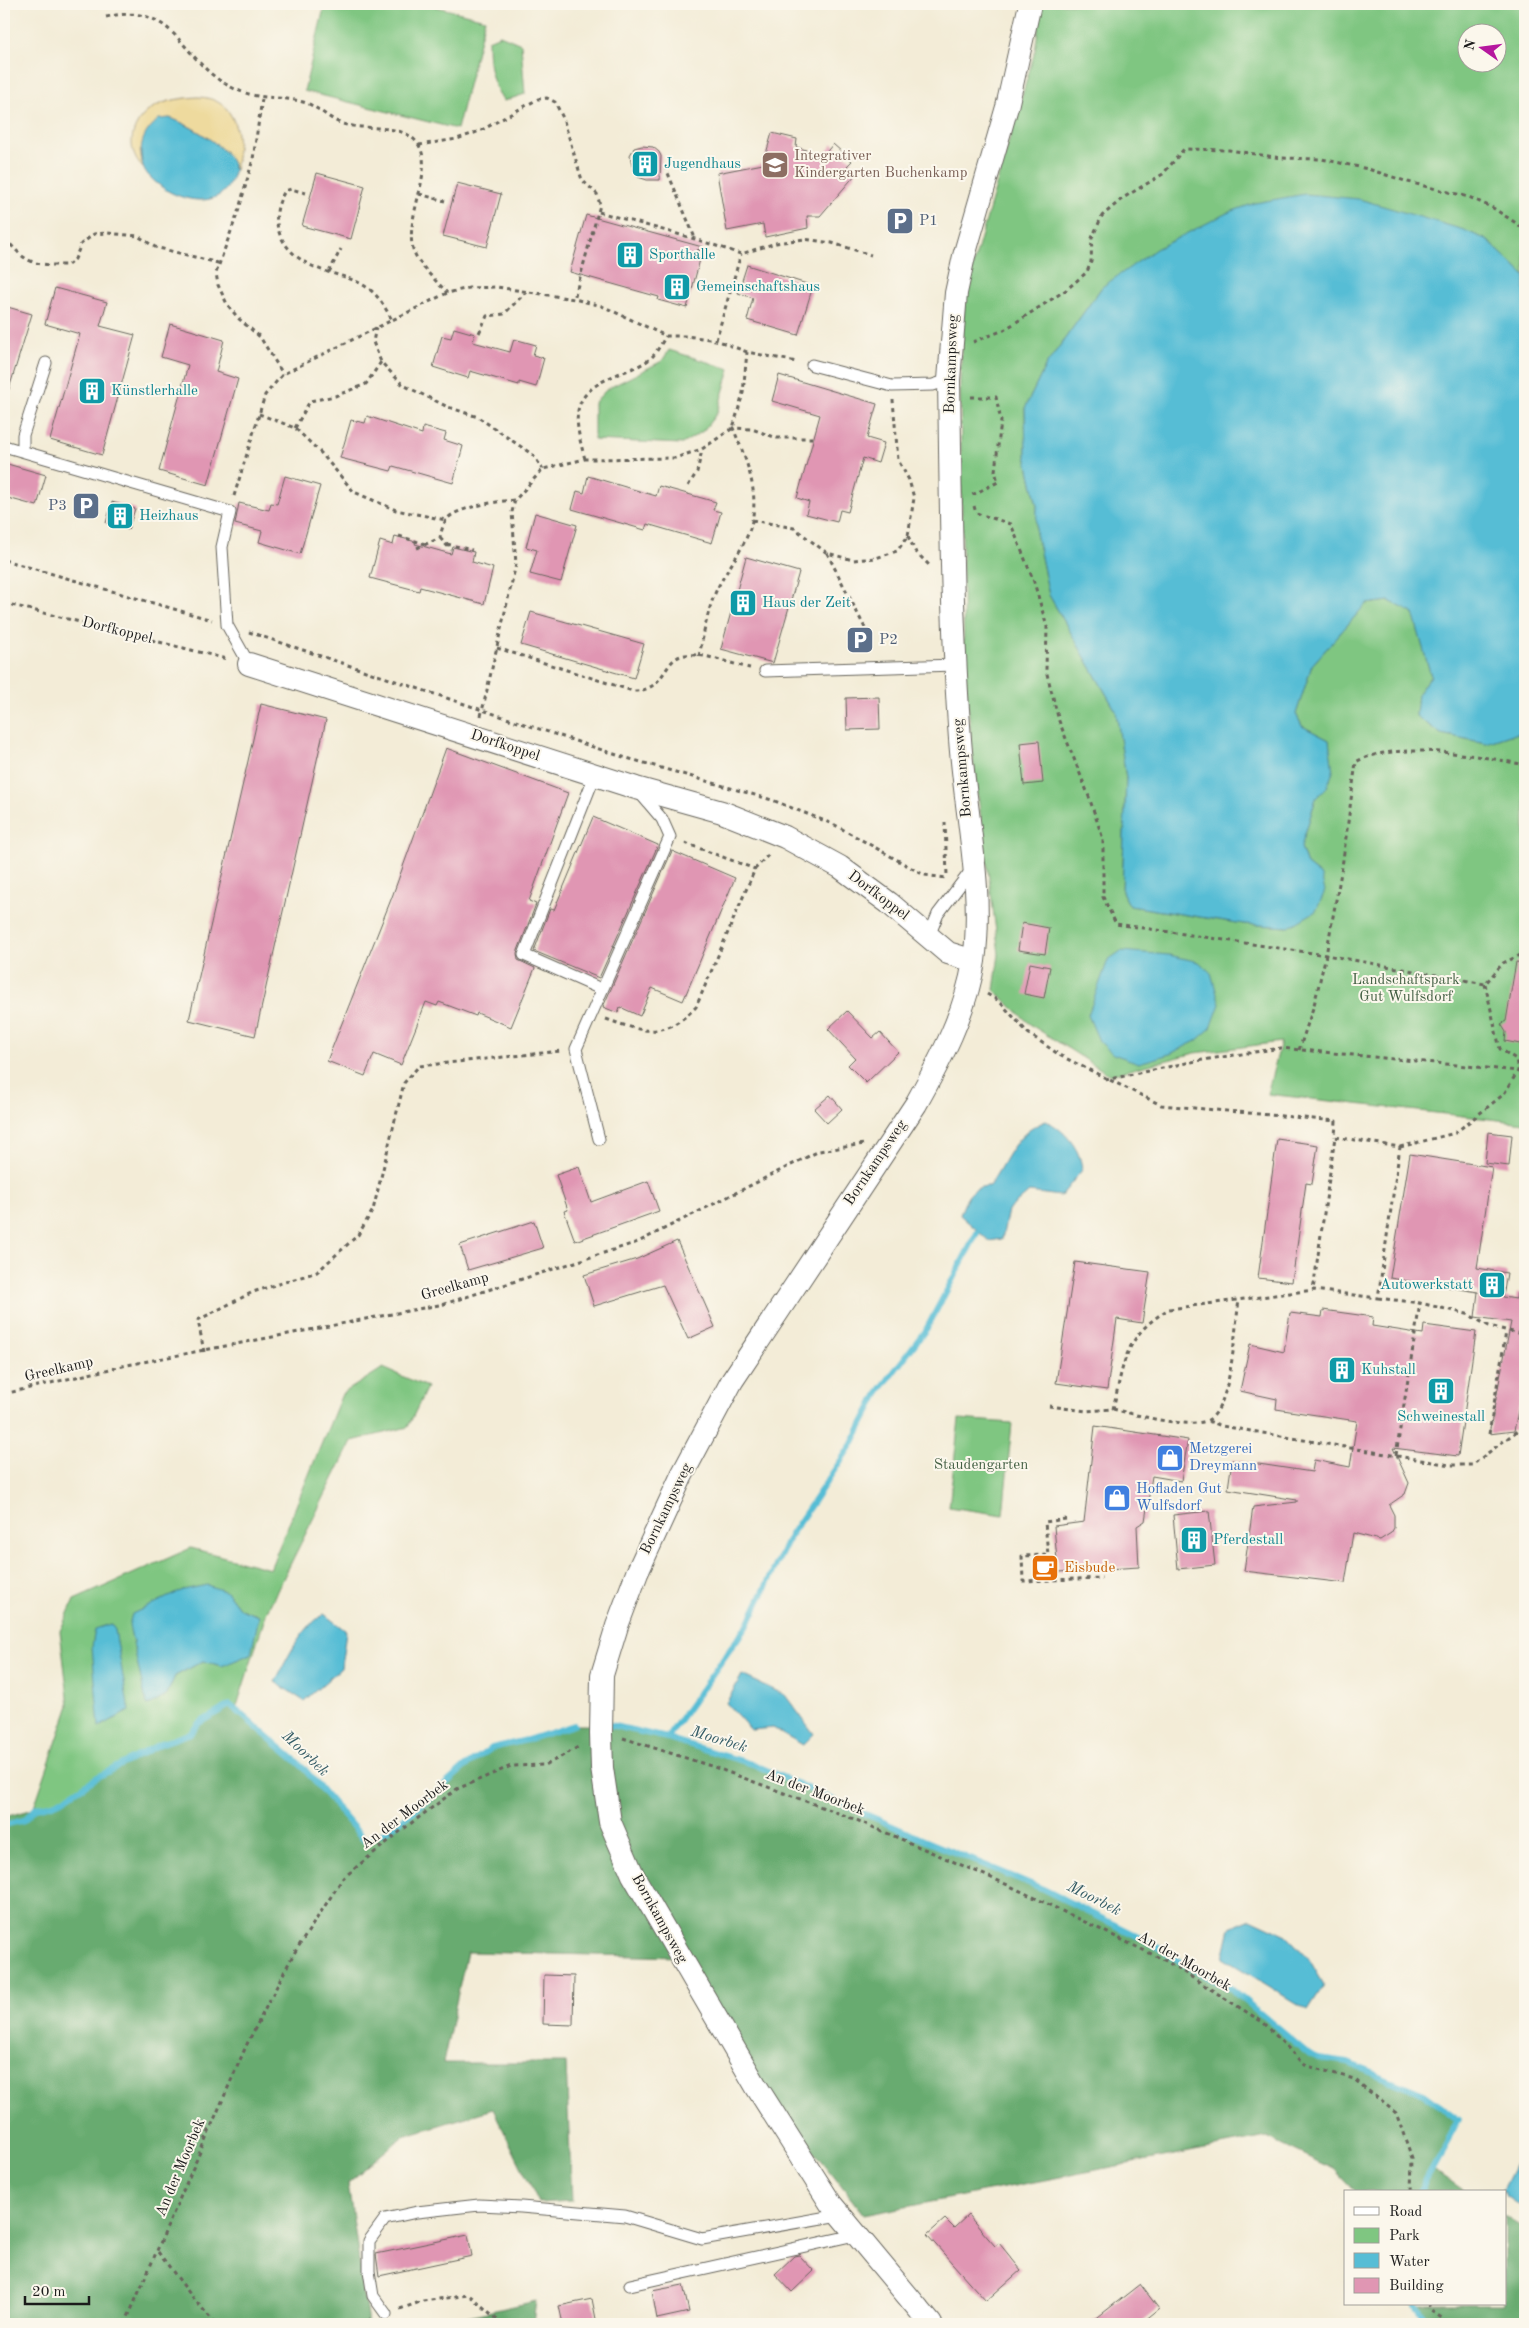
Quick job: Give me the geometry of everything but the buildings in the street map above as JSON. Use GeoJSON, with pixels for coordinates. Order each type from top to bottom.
{"type":"FeatureCollection","features":[{"type":"Feature","properties":{"kind":"street","name":"Bornkampsweg"},"geometry":{"type":"LineString","coordinates":[[931,2324],[846,2224],[756,2086],[633,1875],[610,1822],[602,1768],[602,1675],[617,1626],[637,1573],[682,1475],[732,1381],[916,1104],[940,1062],[953,1031],[972,972],[977,934],[973,868],[961,761],[955,665],[949,380],[956,293],[964,256],[1007,108],[1030,4]]}},
{"type":"Feature","properties":{"kind":"street","name":"Dorfkoppel"},"geometry":{"type":"LineString","coordinates":[[249,664],[636,788],[722,812],[785,837],[840,867],[890,903],[972,972]]}},
{"type":"Feature","properties":{"kind":"lane"},"geometry":{"type":"LineString","coordinates":[[23,451],[23,435],[46,363]]}},
{"type":"Feature","properties":{"kind":"lane"},"geometry":{"type":"LineString","coordinates":[[812,365],[892,386],[932,384],[949,380]]}},
{"type":"Feature","properties":{"kind":"lane"},"geometry":{"type":"LineString","coordinates":[[4,446],[230,512],[222,547],[227,625],[249,664]]}},
{"type":"Feature","properties":{"kind":"lane"},"geometry":{"type":"LineString","coordinates":[[765,671],[955,665]]}},
{"type":"Feature","properties":{"kind":"lane"},"geometry":{"type":"LineString","coordinates":[[595,775],[524,955],[601,989]]}},
{"type":"Feature","properties":{"kind":"lane"},"geometry":{"type":"LineString","coordinates":[[599,1139],[576,1049],[670,837],[662,819],[636,788]]}},
{"type":"Feature","properties":{"kind":"lane"},"geometry":{"type":"LineString","coordinates":[[929,936],[938,914],[973,868]]}},
{"type":"Feature","properties":{"kind":"lane"},"geometry":{"type":"LineString","coordinates":[[386,2314],[373,2296],[369,2270],[369,2242],[385,2219],[417,2212],[479,2205],[521,2206],[625,2216],[702,2239],[846,2224]]}},
{"type":"Feature","properties":{"kind":"lane"},"geometry":{"type":"LineString","coordinates":[[630,2286],[846,2224]]}},
{"type":"Feature","properties":{"kind":"path"},"geometry":{"type":"LineString","coordinates":[[106,18],[124,13],[152,17],[178,36],[204,69],[231,88],[262,99],[280,98],[304,102],[342,124],[400,132],[419,145],[457,139],[480,131],[538,99],[547,98],[555,102],[563,118],[582,180],[597,194],[600,205],[574,299]]}},
{"type":"Feature","properties":{"kind":"path"},"geometry":{"type":"LineString","coordinates":[[262,99],[253,159],[239,209],[216,273],[218,285],[226,304],[238,318],[260,337],[283,374]]}},
{"type":"Feature","properties":{"kind":"path"},"geometry":{"type":"LineString","coordinates":[[419,145],[423,166],[411,238],[414,252],[447,293]]}},
{"type":"Feature","properties":{"kind":"path"},"geometry":{"type":"LineString","coordinates":[[966,346],[1004,330],[1066,290],[1087,272],[1091,262],[1092,238],[1102,216],[1123,198],[1163,174],[1184,149],[1229,150],[1281,158],[1322,159],[1368,169],[1408,182],[1469,197],[1492,208],[1525,229]]}},
{"type":"Feature","properties":{"kind":"path"},"geometry":{"type":"LineString","coordinates":[[666,166],[695,239]]}},
{"type":"Feature","properties":{"kind":"path"},"geometry":{"type":"LineString","coordinates":[[306,193],[291,189],[285,191],[279,200],[275,219],[277,232],[286,247],[299,258],[329,272],[353,279],[371,290],[392,320]]}},
{"type":"Feature","properties":{"kind":"path"},"geometry":{"type":"LineString","coordinates":[[419,194],[445,201]]}},
{"type":"Feature","properties":{"kind":"path"},"geometry":{"type":"LineString","coordinates":[[599,212],[741,254],[776,243],[804,238],[832,243],[871,255]]}},
{"type":"Feature","properties":{"kind":"path"},"geometry":{"type":"LineString","coordinates":[[4,240],[14,245],[24,258],[32,262],[68,265],[75,259],[81,244],[94,234],[122,233],[138,236],[155,247],[218,263]]}},
{"type":"Feature","properties":{"kind":"path"},"geometry":{"type":"LineString","coordinates":[[329,272],[341,248]]}},
{"type":"Feature","properties":{"kind":"path"},"geometry":{"type":"LineString","coordinates":[[716,340],[741,254]]}},
{"type":"Feature","properties":{"kind":"path"},"geometry":{"type":"LineString","coordinates":[[230,512],[265,395],[283,374],[447,293],[469,288],[498,287],[574,299],[602,306],[666,336],[687,336],[716,340],[747,352],[812,365]]}},
{"type":"Feature","properties":{"kind":"path"},"geometry":{"type":"LineString","coordinates":[[479,333],[487,316],[504,314],[527,291]]}},
{"type":"Feature","properties":{"kind":"path"},"geometry":{"type":"LineString","coordinates":[[376,327],[373,342],[381,362],[403,385],[448,407],[478,417],[534,455],[543,469]]}},
{"type":"Feature","properties":{"kind":"path"},"geometry":{"type":"LineString","coordinates":[[585,459],[577,433],[577,406],[588,390],[606,379],[630,370],[653,357],[666,336]]}},
{"type":"Feature","properties":{"kind":"path"},"geometry":{"type":"LineString","coordinates":[[699,656],[709,612],[716,592],[747,536],[752,520],[754,494],[749,469],[733,428],[743,393],[747,352]]}},
{"type":"Feature","properties":{"kind":"path"},"geometry":{"type":"LineString","coordinates":[[295,428],[310,401],[335,396],[366,384],[381,362]]}},
{"type":"Feature","properties":{"kind":"path"},"geometry":{"type":"LineString","coordinates":[[752,520],[794,528],[827,552],[853,560],[876,558],[897,551],[908,536],[914,498],[909,480],[898,460],[892,386]]}},
{"type":"Feature","properties":{"kind":"path"},"geometry":{"type":"LineString","coordinates":[[967,398],[996,397],[1000,421],[995,471],[998,482],[972,495],[976,513],[1011,524],[1034,582],[1047,627],[1046,670],[1060,721],[1088,794],[1102,839],[1103,897],[1116,924],[1326,955],[1484,984]]}},
{"type":"Feature","properties":{"kind":"path"},"geometry":{"type":"LineString","coordinates":[[259,414],[295,428],[321,453],[354,492],[396,510],[446,520]]}},
{"type":"Feature","properties":{"kind":"path"},"geometry":{"type":"LineString","coordinates":[[477,737],[516,564],[512,512],[515,500],[543,469],[585,459],[676,458],[702,449],[733,428],[752,429],[777,438],[814,438]]}},
{"type":"Feature","properties":{"kind":"path"},"geometry":{"type":"LineString","coordinates":[[688,486],[697,472],[702,449]]}},
{"type":"Feature","properties":{"kind":"path"},"geometry":{"type":"LineString","coordinates":[[417,548],[440,538],[446,520],[454,514],[500,501],[515,500]]}},
{"type":"Feature","properties":{"kind":"path"},"geometry":{"type":"LineString","coordinates":[[399,536],[426,544]]}},
{"type":"Feature","properties":{"kind":"path"},"geometry":{"type":"LineString","coordinates":[[908,536],[915,551],[938,572]]}},
{"type":"Feature","properties":{"kind":"path"},"geometry":{"type":"LineString","coordinates":[[440,538],[451,550]]}},
{"type":"Feature","properties":{"kind":"path"},"geometry":{"type":"LineString","coordinates":[[447,544],[472,550]]}},
{"type":"Feature","properties":{"kind":"path"},"geometry":{"type":"LineString","coordinates":[[827,552],[868,632]]}},
{"type":"Feature","properties":{"kind":"path"},"geometry":{"type":"LineString","coordinates":[[4,560],[227,625],[620,756],[772,800],[835,825],[924,875],[947,879]]}},
{"type":"Feature","properties":{"kind":"path","name":"Dorfkoppel"},"geometry":{"type":"LineString","coordinates":[[4,602],[249,664]]}},
{"type":"Feature","properties":{"kind":"path"},"geometry":{"type":"LineString","coordinates":[[496,648],[633,690],[651,688],[660,680],[674,660],[684,655],[699,656],[765,671]]}},
{"type":"Feature","properties":{"kind":"path"},"geometry":{"type":"LineString","coordinates":[[1299,1050],[1314,1005],[1326,955],[1342,867],[1356,762],[1368,755],[1427,751],[1473,754],[1525,765]]}},
{"type":"Feature","properties":{"kind":"path"},"geometry":{"type":"LineString","coordinates":[[670,837],[755,869]]}},
{"type":"Feature","properties":{"kind":"path"},"geometry":{"type":"LineString","coordinates":[[592,1013],[628,1027],[656,1032],[682,1022],[696,1007],[755,869],[785,837]]}},
{"type":"Feature","properties":{"kind":"path"},"geometry":{"type":"LineString","coordinates":[[1484,984],[1503,963],[1525,953]]}},
{"type":"Feature","properties":{"kind":"path"},"geometry":{"type":"LineString","coordinates":[[972,972],[1028,1033],[1061,1056],[1105,1080],[1161,1105],[1336,1121],[1313,1290]]}},
{"type":"Feature","properties":{"kind":"path"},"geometry":{"type":"LineString","coordinates":[[1335,1137],[1400,1147],[1455,1133],[1504,1094],[1518,1071],[1516,1059],[1500,1049],[1484,984]]}},
{"type":"Feature","properties":{"kind":"path"},"geometry":{"type":"LineString","coordinates":[[204,1352],[198,1320],[253,1292],[317,1272],[358,1235],[373,1210],[404,1083],[419,1066],[576,1049]]}},
{"type":"Feature","properties":{"kind":"path"},"geometry":{"type":"LineString","coordinates":[[1105,1080],[1272,1049],[1518,1071],[1525,1068]]}},
{"type":"Feature","properties":{"kind":"path","name":"Greelkamp"},"geometry":{"type":"LineString","coordinates":[[4,1394],[127,1365],[204,1352],[444,1304],[638,1242],[819,1151],[892,1140]]}},
{"type":"Feature","properties":{"kind":"path"},"geometry":{"type":"LineString","coordinates":[[1378,1298],[1400,1147]]}},
{"type":"Feature","properties":{"kind":"path"},"geometry":{"type":"LineString","coordinates":[[1113,1409],[1126,1354],[1137,1336],[1151,1320],[1169,1309],[1313,1290],[1420,1303],[1467,1314],[1506,1332],[1525,1335]]}},
{"type":"Feature","properties":{"kind":"path"},"geometry":{"type":"LineString","coordinates":[[1049,1406],[1086,1411],[1113,1409],[1193,1424],[1208,1420],[1218,1412],[1225,1392],[1239,1300]]}},
{"type":"Feature","properties":{"kind":"path"},"geometry":{"type":"LineString","coordinates":[[1396,1455],[1420,1303]]}},
{"type":"Feature","properties":{"kind":"path"},"geometry":{"type":"LineString","coordinates":[[1489,1434],[1506,1332]]}},
{"type":"Feature","properties":{"kind":"path"},"geometry":{"type":"LineString","coordinates":[[1208,1420],[1222,1426],[1450,1465],[1472,1465],[1525,1425]]}},
{"type":"Feature","properties":{"kind":"path"},"geometry":{"type":"LineString","coordinates":[[1066,1519],[1044,1522],[1048,1555],[1022,1556],[1023,1581],[1102,1578]]}},
{"type":"Feature","properties":{"kind":"path","name":"An der Moorbek"},"geometry":{"type":"LineString","coordinates":[[125,2324],[247,2044],[293,1955],[343,1878],[402,1830],[457,1789],[511,1766],[546,1765],[601,1734],[622,1738],[714,1767],[854,1819],[1008,1885],[1166,1961],[1264,2023],[1304,2065],[1354,2079],[1396,2113],[1412,2158],[1411,2190]]}},
{"type":"Feature","properties":{"kind":"path"},"geometry":{"type":"LineString","coordinates":[[158,2251],[193,2298],[216,2324]]}},
{"type":"Feature","properties":{"kind":"path"},"geometry":{"type":"LineString","coordinates":[[354,2324],[423,2302],[468,2295],[503,2324]]}},
{"type":"Feature","properties":{"kind":"path"},"geometry":{"type":"LineString","coordinates":[[1429,2306],[1432,2311],[1451,2324]]}},
{"type":"Feature","properties":{"kind":"green space"},"geometry":{"type":"Polygon","coordinates":[[[325,4],[425,4],[485,19],[457,129],[304,91],[325,4]]]}},
{"type":"Feature","properties":{"kind":"green space","name":"Landschaftspark Gut Wulfsdorf"},"geometry":{"type":"Polygon","coordinates":[[[1042,4],[1525,4],[1525,276],[1487,240],[1464,230],[1102,287],[1046,365],[1025,408],[1026,455],[1037,506],[1036,533],[1049,595],[1116,711],[1126,778],[1122,892],[1130,906],[1244,924],[1288,927],[1321,876],[1307,865],[1301,847],[1316,798],[1327,787],[1329,740],[1302,726],[1296,714],[1312,665],[1366,604],[1389,601],[1413,612],[1431,676],[1418,693],[1416,716],[1441,734],[1486,743],[1510,735],[1525,733],[1525,1123],[1267,1094],[1281,1042],[1195,1053],[1110,1075],[1031,1025],[994,990],[999,954],[973,758],[964,662],[960,381],[965,293],[1035,51],[1042,4]]]}},
{"type":"Feature","properties":{"kind":"green space"},"geometry":{"type":"Polygon","coordinates":[[[500,35],[521,44],[525,94],[504,101],[493,79],[489,57],[488,40],[500,35]]]}},
{"type":"Feature","properties":{"kind":"green space"},"geometry":{"type":"Polygon","coordinates":[[[669,350],[730,369],[717,413],[703,431],[682,444],[594,440],[594,403],[607,389],[662,361],[669,350]]]}},
{"type":"Feature","properties":{"kind":"green space"},"geometry":{"type":"Polygon","coordinates":[[[383,1368],[427,1387],[408,1427],[352,1441],[267,1611],[236,1709],[232,1706],[199,1723],[191,1733],[160,1744],[96,1778],[64,1799],[33,1810],[69,1705],[60,1631],[74,1600],[191,1548],[270,1569],[342,1394],[383,1368]],[[183,1590],[166,1600],[166,1696],[175,1676],[203,1661],[223,1666],[259,1615],[240,1609],[227,1592],[183,1590]]]}},
{"type":"Feature","properties":{"kind":"green space","name":"Staudengarten"},"geometry":{"type":"Polygon","coordinates":[[[959,1419],[1012,1423],[1003,1515],[949,1507],[959,1419]]]}},
{"type":"Feature","properties":{"kind":"green space"},"geometry":{"type":"Polygon","coordinates":[[[230,1705],[301,1765],[364,1840],[385,1832],[417,1810],[466,1766],[492,1748],[527,1740],[574,1725],[610,1725],[667,1738],[755,1765],[924,1840],[1043,1889],[1099,1916],[1155,1945],[1192,1969],[1230,1988],[1311,2056],[1348,2063],[1424,2094],[1459,2120],[1432,2168],[1463,2190],[1354,2190],[1334,2169],[1267,2137],[864,2215],[738,2056],[679,1957],[467,1952],[443,2063],[566,2063],[572,2201],[539,2203],[493,2109],[403,2136],[348,2183],[368,2324],[4,2324],[4,1817],[53,1804],[128,1760],[160,1744],[191,1733],[199,1723],[230,1705]]]}},
{"type":"Feature","properties":{"kind":"green space"},"geometry":{"type":"Polygon","coordinates":[[[1506,2218],[1525,2229],[1525,2324],[1430,2324],[1417,2306],[1506,2306],[1506,2218]]]}},
{"type":"Feature","properties":{"kind":"green space"},"geometry":{"type":"Polygon","coordinates":[[[536,2301],[533,2324],[433,2324],[536,2301]]]}},
{"type":"Feature","properties":{"kind":"sand"},"geometry":{"type":"Polygon","coordinates":[[[198,97],[211,99],[222,104],[229,112],[237,134],[238,146],[235,170],[231,161],[217,145],[198,131],[169,118],[140,150],[143,168],[136,159],[133,150],[132,140],[138,122],[145,114],[163,103],[198,97]]]}},
{"type":"Feature","properties":{"kind":"water"},"geometry":{"type":"Polygon","coordinates":[[[170,118],[208,138],[231,160],[234,168],[233,175],[225,191],[218,196],[200,200],[171,193],[150,177],[145,170],[141,149],[146,133],[159,119],[170,118]]]}},
{"type":"Feature","properties":{"kind":"water"},"geometry":{"type":"Polygon","coordinates":[[[1305,194],[1359,199],[1464,230],[1487,240],[1525,276],[1525,733],[1510,735],[1486,743],[1441,734],[1416,716],[1418,693],[1431,676],[1413,613],[1389,601],[1366,604],[1312,665],[1296,714],[1302,726],[1329,740],[1333,772],[1327,787],[1316,798],[1301,847],[1307,865],[1321,876],[1325,891],[1316,911],[1289,927],[1244,924],[1130,906],[1122,892],[1126,778],[1116,711],[1049,595],[1036,533],[1037,506],[1026,455],[1025,408],[1046,365],[1102,287],[1156,249],[1227,213],[1255,203],[1305,194]]]}},
{"type":"Feature","properties":{"kind":"water"},"geometry":{"type":"Polygon","coordinates":[[[1121,951],[1169,955],[1199,962],[1211,973],[1220,1004],[1211,1028],[1196,1041],[1170,1054],[1139,1063],[1113,1054],[1099,1041],[1088,1015],[1108,960],[1121,951]]]}},
{"type":"Feature","properties":{"kind":"water"},"geometry":{"type":"Polygon","coordinates":[[[1046,1121],[1065,1134],[1075,1147],[1082,1170],[1061,1196],[1029,1192],[1008,1210],[1002,1239],[989,1241],[960,1215],[964,1203],[973,1191],[989,1186],[1018,1140],[1035,1126],[1046,1121]]]}},
{"type":"Feature","properties":{"kind":"water"},"geometry":{"type":"Polygon","coordinates":[[[207,1585],[227,1592],[240,1609],[259,1616],[251,1654],[222,1666],[203,1661],[175,1676],[166,1696],[147,1706],[129,1625],[132,1614],[183,1590],[207,1585]]]}},
{"type":"Feature","properties":{"kind":"water"},"geometry":{"type":"Polygon","coordinates":[[[324,1614],[346,1631],[341,1668],[304,1701],[275,1682],[301,1636],[308,1627],[324,1614]]]}},
{"type":"Feature","properties":{"kind":"water"},"geometry":{"type":"Polygon","coordinates":[[[111,1624],[115,1630],[129,1711],[99,1727],[92,1647],[95,1629],[111,1624]]]}},
{"type":"Feature","properties":{"kind":"water"},"geometry":{"type":"Polygon","coordinates":[[[742,1675],[785,1695],[814,1734],[803,1745],[773,1728],[751,1730],[726,1703],[742,1675]]]}},
{"type":"Feature","properties":{"kind":"water"},"geometry":{"type":"Polygon","coordinates":[[[1251,1919],[1287,1936],[1309,1959],[1324,1985],[1308,2010],[1223,1958],[1230,1928],[1251,1919]]]}},
{"type":"Feature","properties":{"kind":"water"},"geometry":{"type":"Polygon","coordinates":[[[1519,2156],[1525,2160],[1525,2209],[1506,2196],[1506,2190],[1502,2190],[1519,2156]]]}},
{"type":"Feature","properties":{"kind":"waterway"},"geometry":{"type":"LineString","coordinates":[[667,1738],[748,1624],[790,1536],[852,1444],[880,1390],[927,1328],[977,1233]]}},
{"type":"Feature","properties":{"kind":"waterway","name":"Moorbek"},"geometry":{"type":"LineString","coordinates":[[4,1825],[24,1820],[36,1808],[64,1799],[96,1778],[160,1744],[191,1733],[199,1723],[230,1705],[301,1765],[364,1840],[385,1832],[417,1809],[466,1766],[492,1748],[527,1740],[574,1725]]}},
{"type":"Feature","properties":{"kind":"waterway","name":"Moorbek"},"geometry":{"type":"LineString","coordinates":[[610,1725],[667,1738],[755,1765],[924,1840],[1043,1889],[1155,1945],[1192,1969],[1230,1988],[1311,2056],[1348,2063],[1424,2094],[1459,2120],[1420,2190]]}},
{"type":"Feature","properties":{"kind":"waterway","name":"Moorbek"},"geometry":{"type":"LineString","coordinates":[[1417,2306],[1430,2324]]}},
{"type":"Feature","properties":{"kind":"place","name":"Jugendhaus"},"geometry":{"type":"Point","coordinates":[645,164]}},
{"type":"Feature","properties":{"kind":"place","name":"Integrativer Kindergarten Buchenkamp"},"geometry":{"type":"Point","coordinates":[775,165]}},
{"type":"Feature","properties":{"kind":"place","name":"P1"},"geometry":{"type":"Point","coordinates":[900,221]}},
{"type":"Feature","properties":{"kind":"place","name":"Sporthalle"},"geometry":{"type":"Point","coordinates":[630,255]}},
{"type":"Feature","properties":{"kind":"place","name":"Gemeinschaftshaus"},"geometry":{"type":"Point","coordinates":[677,287]}},
{"type":"Feature","properties":{"kind":"place","name":"Künstlerhalle"},"geometry":{"type":"Point","coordinates":[92,391]}},
{"type":"Feature","properties":{"kind":"place","name":"P3"},"geometry":{"type":"Point","coordinates":[86,506]}},
{"type":"Feature","properties":{"kind":"place","name":"Heizhaus"},"geometry":{"type":"Point","coordinates":[120,516]}},
{"type":"Feature","properties":{"kind":"place","name":"Haus der Zeit"},"geometry":{"type":"Point","coordinates":[743,603]}},
{"type":"Feature","properties":{"kind":"place","name":"P2"},"geometry":{"type":"Point","coordinates":[860,640]}},
{"type":"Feature","properties":{"kind":"place","name":"Autowerkstatt"},"geometry":{"type":"Point","coordinates":[1492,1285]}},
{"type":"Feature","properties":{"kind":"place","name":"Kuhstall"},"geometry":{"type":"Point","coordinates":[1342,1370]}},
{"type":"Feature","properties":{"kind":"place","name":"Schweinestall"},"geometry":{"type":"Point","coordinates":[1441,1391]}},
{"type":"Feature","properties":{"kind":"place","name":"Metzgerei Dreymann"},"geometry":{"type":"Point","coordinates":[1170,1458]}},
{"type":"Feature","properties":{"kind":"place","name":"Hofladen Gut Wulfsdorf"},"geometry":{"type":"Point","coordinates":[1117,1498]}},
{"type":"Feature","properties":{"kind":"place","name":"Pferdestall"},"geometry":{"type":"Point","coordinates":[1194,1540]}},
{"type":"Feature","properties":{"kind":"place","name":"Eisbude"},"geometry":{"type":"Point","coordinates":[1045,1568]}}]}
